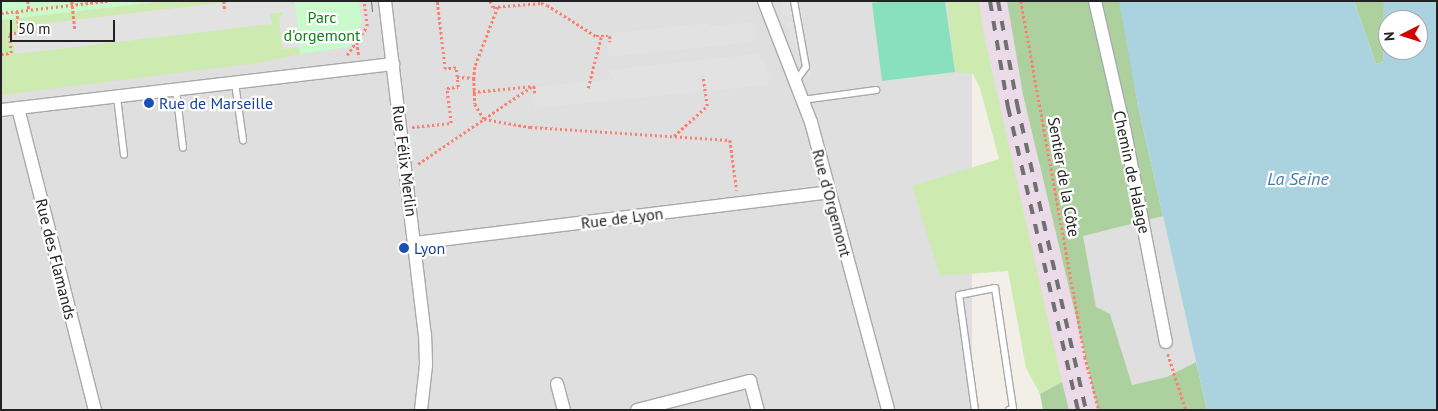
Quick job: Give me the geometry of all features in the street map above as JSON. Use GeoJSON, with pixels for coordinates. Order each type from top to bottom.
{"type":"FeatureCollection","features":[{"type":"Feature","properties":{"kind":"street","name":"Rue Félix Merlin"},"geometry":{"type":"LineString","coordinates":[[385,1],[426,345],[421,410]]}},
{"type":"Feature","properties":{"kind":"street","name":"Rue d'Orgemont"},"geometry":{"type":"LineString","coordinates":[[764,1],[811,122],[888,410]]}},
{"type":"Feature","properties":{"kind":"street","name":"Chemin de Halage"},"geometry":{"type":"LineString","coordinates":[[1095,1],[1126,142],[1166,342]]}},
{"type":"Feature","properties":{"kind":"street"},"geometry":{"type":"LineString","coordinates":[[1,110],[393,64]]}},
{"type":"Feature","properties":{"kind":"street","name":"Rue des Flamands"},"geometry":{"type":"LineString","coordinates":[[18,108],[95,410]]}},
{"type":"Feature","properties":{"kind":"street","name":"Rue de Lyon"},"geometry":{"type":"LineString","coordinates":[[415,243],[829,192]]}},
{"type":"Feature","properties":{"kind":"street"},"geometry":{"type":"LineString","coordinates":[[637,410],[750,381],[758,410]]}},
{"type":"Feature","properties":{"kind":"street"},"geometry":{"type":"LineString","coordinates":[[557,384],[564,410]]}},
{"type":"Feature","properties":{"kind":"lane"},"geometry":{"type":"LineString","coordinates":[[794,1],[806,67],[796,82]]}},
{"type":"Feature","properties":{"kind":"lane"},"geometry":{"type":"LineString","coordinates":[[235,83],[243,140]]}},
{"type":"Feature","properties":{"kind":"lane"},"geometry":{"type":"LineString","coordinates":[[176,90],[183,148]]}},
{"type":"Feature","properties":{"kind":"lane"},"geometry":{"type":"LineString","coordinates":[[802,100],[876,90]]}},
{"type":"Feature","properties":{"kind":"lane"},"geometry":{"type":"LineString","coordinates":[[117,97],[124,155]]}},
{"type":"Feature","properties":{"kind":"lane"},"geometry":{"type":"LineString","coordinates":[[975,410],[959,295],[995,288],[1013,409],[1009,410]]}},
{"type":"Feature","properties":{"kind":"path"},"geometry":{"type":"LineString","coordinates":[[28,1],[29,10]]}},
{"type":"Feature","properties":{"kind":"path"},"geometry":{"type":"LineString","coordinates":[[1,13],[72,3],[107,1]]}},
{"type":"Feature","properties":{"kind":"path"},"geometry":{"type":"LineString","coordinates":[[224,1],[225,11]]}},
{"type":"Feature","properties":{"kind":"path"},"geometry":{"type":"LineString","coordinates":[[349,55],[367,26],[364,1]]}},
{"type":"Feature","properties":{"kind":"path"},"geometry":{"type":"LineString","coordinates":[[411,128],[451,123],[447,88],[458,86],[456,68],[445,69],[437,1]]}},
{"type":"Feature","properties":{"kind":"path"},"geometry":{"type":"LineString","coordinates":[[490,1],[493,7],[541,2],[601,37],[610,36],[610,42]]}},
{"type":"Feature","properties":{"kind":"path","name":"Sentier de la Côte"},"geometry":{"type":"LineString","coordinates":[[1021,1],[1086,357],[1099,410]]}},
{"type":"Feature","properties":{"kind":"path"},"geometry":{"type":"LineString","coordinates":[[72,3],[75,30]]}},
{"type":"Feature","properties":{"kind":"path"},"geometry":{"type":"LineString","coordinates":[[498,6],[474,78],[473,92],[475,104],[484,119],[530,127],[730,140],[738,203]]}},
{"type":"Feature","properties":{"kind":"path"},"geometry":{"type":"LineString","coordinates":[[1,54],[11,53],[9,34],[20,34],[17,11]]}},
{"type":"Feature","properties":{"kind":"path"},"geometry":{"type":"LineString","coordinates":[[588,88],[601,37]]}},
{"type":"Feature","properties":{"kind":"path"},"geometry":{"type":"LineString","coordinates":[[674,136],[707,106],[704,76]]}},
{"type":"Feature","properties":{"kind":"path"},"geometry":{"type":"LineString","coordinates":[[457,77],[474,78]]}},
{"type":"Feature","properties":{"kind":"path"},"geometry":{"type":"LineString","coordinates":[[473,92],[534,86],[535,93]]}},
{"type":"Feature","properties":{"kind":"path"},"geometry":{"type":"LineString","coordinates":[[417,164],[531,87]]}},
{"type":"Feature","properties":{"kind":"path"},"geometry":{"type":"LineString","coordinates":[[1166,342],[1186,410]]}},
{"type":"Feature","properties":{"kind":"shaded area"},"geometry":{"type":"Polygon","coordinates":[[[1,1],[972,1],[972,410],[1,410],[1,1]]]}},
{"type":"Feature","properties":{"kind":"shaded area"},"geometry":{"type":"Polygon","coordinates":[[[236,1],[291,1],[291,4],[295,4],[300,47],[282,49],[279,16],[283,15],[283,12],[270,14],[272,24],[15,54],[12,33],[31,30],[31,25],[236,1]]]}},
{"type":"Feature","properties":{"kind":"shaded area"},"geometry":{"type":"Polygon","coordinates":[[[781,1],[800,1],[811,76],[806,76],[786,23],[793,21],[793,18],[783,15],[781,1]]]}},
{"type":"Feature","properties":{"kind":"shaded area"},"geometry":{"type":"Polygon","coordinates":[[[972,1],[1007,1],[1023,95],[1098,410],[1057,410],[999,159],[972,1]]]}},
{"type":"Feature","properties":{"kind":"shaded area"},"geometry":{"type":"Polygon","coordinates":[[[1007,1],[1138,106],[1207,410],[1098,410],[1007,1]]]}},
{"type":"Feature","properties":{"kind":"shaded area"},"geometry":{"type":"Polygon","coordinates":[[[754,22],[753,42],[607,57],[609,38],[614,33],[708,23],[711,26],[754,22]]]}},
{"type":"Feature","properties":{"kind":"shaded area"},"geometry":{"type":"Polygon","coordinates":[[[757,54],[766,63],[769,75],[768,85],[535,108],[533,87],[614,79],[608,70],[757,54]]]}},
{"type":"Feature","properties":{"kind":"green space"},"geometry":{"type":"Polygon","coordinates":[[[1,1],[165,1],[1,20],[1,1]]]}},
{"type":"Feature","properties":{"kind":"green space"},"geometry":{"type":"Polygon","coordinates":[[[165,1],[294,1],[300,54],[258,63],[1,95],[1,20],[165,1]]]}},
{"type":"Feature","properties":{"kind":"green space","name":"Parc d'orgemont"},"geometry":{"type":"Polygon","coordinates":[[[294,1],[359,1],[362,23],[349,47],[300,54],[294,1]]]}},
{"type":"Feature","properties":{"kind":"green space"},"geometry":{"type":"Polygon","coordinates":[[[884,1],[945,1],[955,72],[882,81],[872,3],[884,1]]]}},
{"type":"Feature","properties":{"kind":"green space"},"geometry":{"type":"Polygon","coordinates":[[[947,1],[979,1],[984,35],[1062,382],[1040,394],[1026,368],[1008,271],[940,276],[912,186],[999,159],[980,88],[973,74],[955,72],[947,1]]]}},
{"type":"Feature","properties":{"kind":"green space"},"geometry":{"type":"Polygon","coordinates":[[[1007,1],[1121,1],[1138,106],[1163,216],[1083,236],[1096,307],[1110,314],[1132,385],[1167,377],[1196,362],[1207,410],[1098,410],[1023,95],[1007,1]]]}},
{"type":"Feature","properties":{"kind":"green space"},"geometry":{"type":"Polygon","coordinates":[[[1354,1],[1384,1],[1384,10],[1378,10],[1378,60],[1383,60],[1383,62],[1376,64],[1354,1]]]}},
{"type":"Feature","properties":{"kind":"green space"},"geometry":{"type":"Polygon","coordinates":[[[1062,382],[1069,410],[1043,410],[1040,394],[1062,382]]]}},
{"type":"Feature","properties":{"kind":"water","name":"La Seine"},"geometry":{"type":"Polygon","coordinates":[[[1119,1],[1354,1],[1376,64],[1383,62],[1383,60],[1428,60],[1428,10],[1384,10],[1384,1],[1437,1],[1437,410],[1207,410],[1138,106],[1119,1]]]}},
{"type":"Feature","properties":{"kind":"tram line"},"geometry":{"type":"LineString","coordinates":[[371,1],[372,11]]}},
{"type":"Feature","properties":{"kind":"railway"},"geometry":{"type":"LineString","coordinates":[[990,1],[1008,107],[1078,410]]}},
{"type":"Feature","properties":{"kind":"railway"},"geometry":{"type":"LineString","coordinates":[[998,1],[1017,104],[1086,410]]}},
{"type":"Feature","properties":{"kind":"place","name":"Rue de Marseille"},"geometry":{"type":"Point","coordinates":[149,103]}},
{"type":"Feature","properties":{"kind":"place","name":"Lyon"},"geometry":{"type":"Point","coordinates":[404,248]}}]}
